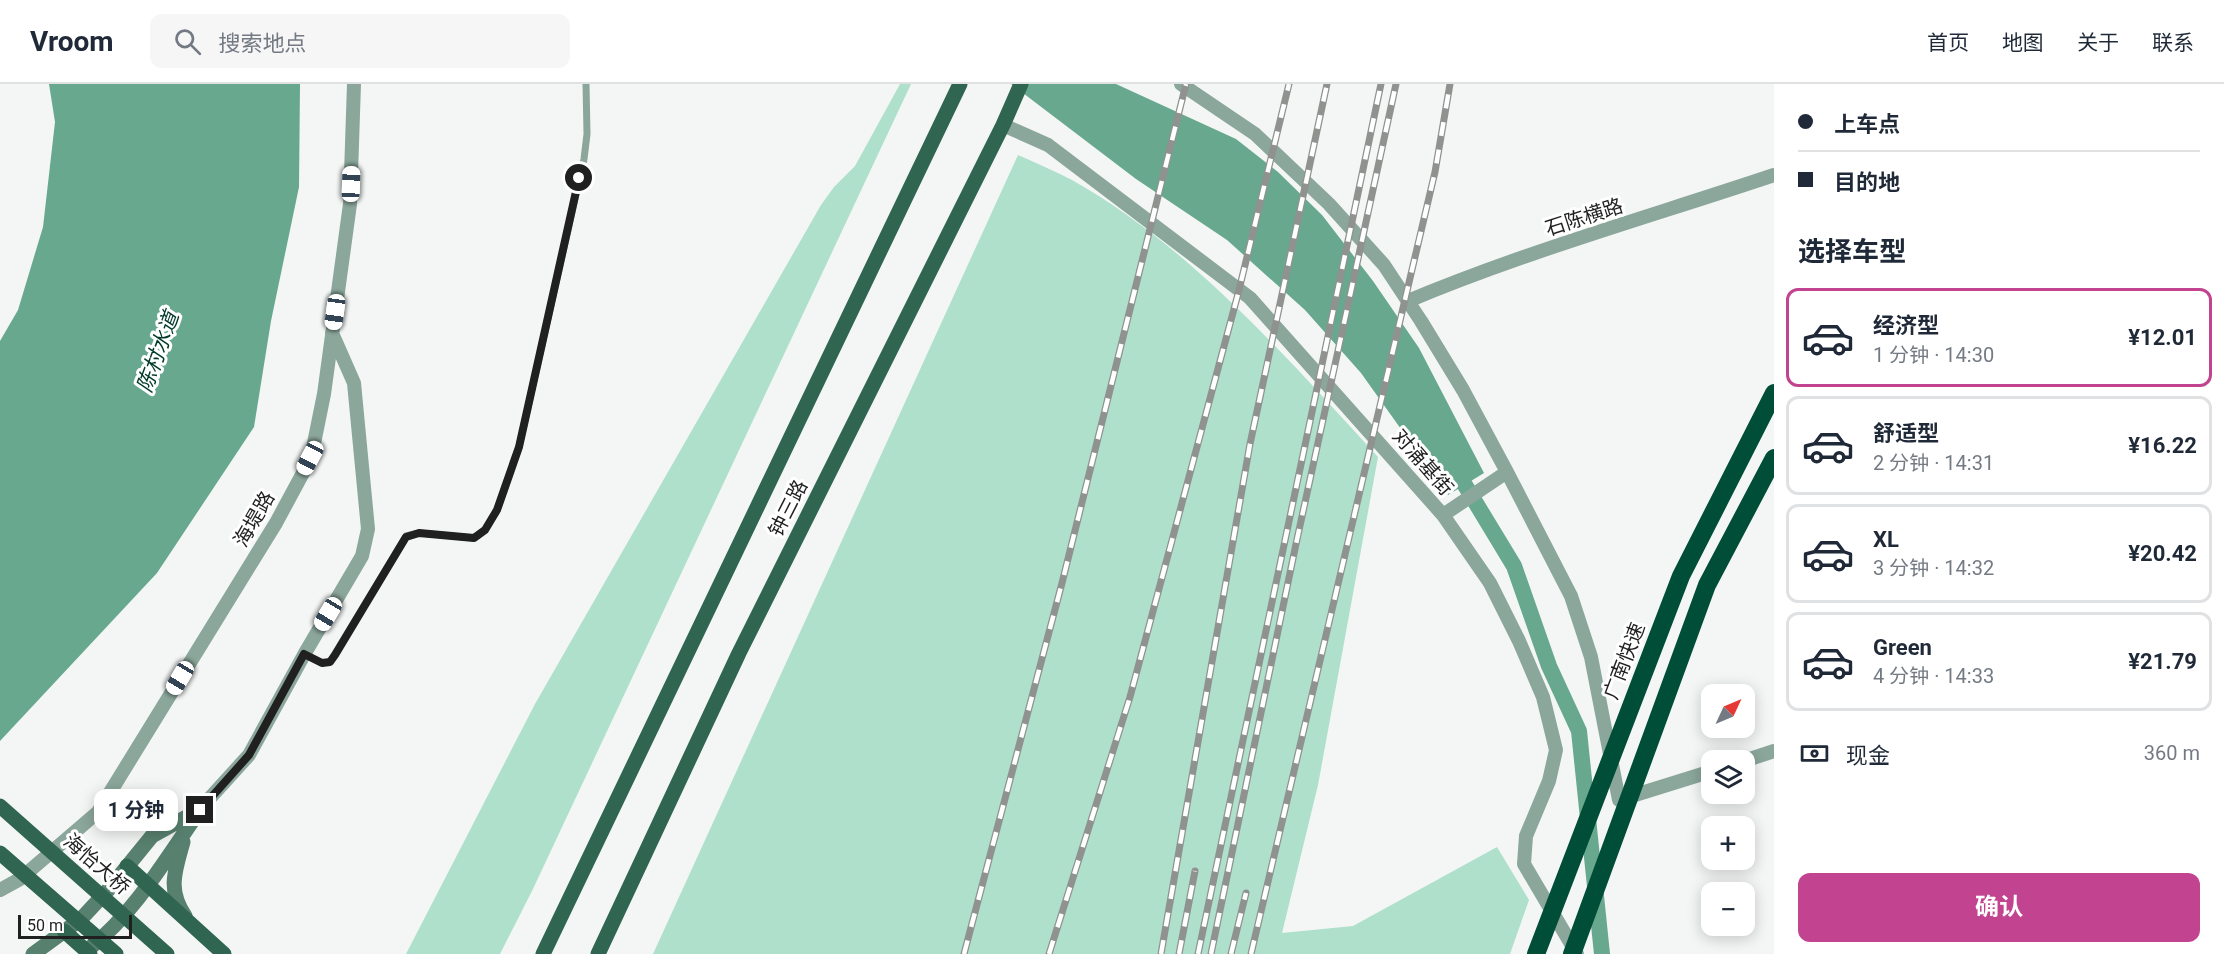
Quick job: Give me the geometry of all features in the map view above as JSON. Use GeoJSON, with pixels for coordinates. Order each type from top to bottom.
{"type":"FeatureCollection","features":[{"type":"Feature","properties":{"kind":"highway","name":"广南快速"},"geometry":{"type":"LineString","coordinates":[[1536,954],[1681,576],[1774,393]]}},
{"type":"Feature","properties":{"kind":"highway"},"geometry":{"type":"LineString","coordinates":[[1572,954],[1707,585],[1774,458]]}},
{"type":"Feature","properties":{"kind":"main road","name":"钟三路"},"geometry":{"type":"LineString","coordinates":[[543,954],[960,84]]}},
{"type":"Feature","properties":{"kind":"main road","name":"钟三路"},"geometry":{"type":"LineString","coordinates":[[598,954],[739,652],[1020,88]]}},
{"type":"Feature","properties":{"kind":"main road","name":"海怡大桥"},"geometry":{"type":"LineString","coordinates":[[0,806],[167,954]]}},
{"type":"Feature","properties":{"kind":"main road"},"geometry":{"type":"LineString","coordinates":[[0,853],[116,954]]}},
{"type":"Feature","properties":{"kind":"main road"},"geometry":{"type":"LineString","coordinates":[[127,866],[224,954]]}},
{"type":"Feature","properties":{"kind":"main road"},"geometry":{"type":"LineString","coordinates":[[64,932],[86,953]]}},
{"type":"Feature","properties":{"kind":"street","name":"海堤路"},"geometry":{"type":"LineString","coordinates":[[0,890],[20,879],[98,813],[276,523],[310,458],[324,394],[350,204],[354,84]]}},
{"type":"Feature","properties":{"kind":"street"},"geometry":{"type":"LineString","coordinates":[[1180,84],[1255,134],[1329,204],[1384,265],[1463,390],[1574,606],[1591,657],[1619,800],[1701,774]]}},
{"type":"Feature","properties":{"kind":"street","name":"对涌基街"},"geometry":{"type":"LineString","coordinates":[[1003,124],[1048,146],[1166,232],[1250,298],[1447,513],[1490,583],[1519,640],[1543,697],[1556,750],[1549,781],[1526,836],[1524,864],[1577,954]]}},
{"type":"Feature","properties":{"kind":"street","name":"石陈横路"},"geometry":{"type":"LineString","coordinates":[[1408,301],[1451,283],[1774,175]]}},
{"type":"Feature","properties":{"kind":"street"},"geometry":{"type":"LineString","coordinates":[[86,953],[131,908],[200,810],[249,755],[304,654],[362,556],[368,529],[354,383],[332,333]]}},
{"type":"Feature","properties":{"kind":"street"},"geometry":{"type":"LineString","coordinates":[[1447,513],[1507,472]]}},
{"type":"Feature","properties":{"kind":"street"},"geometry":{"type":"LineString","coordinates":[[1755,757],[1774,751]]}},
{"type":"Feature","properties":{"kind":"street"},"geometry":{"type":"LineString","coordinates":[[33,954],[81,919],[152,837],[200,810]]}},
{"type":"Feature","properties":{"kind":"street"},"geometry":{"type":"LineString","coordinates":[[189,922],[176,903],[174,890],[178,859],[184,837],[200,810]]}},
{"type":"Feature","properties":{"kind":"lane"},"geometry":{"type":"LineString","coordinates":[[304,654],[322,663],[330,662],[406,537],[419,533],[474,538],[485,530],[497,510],[519,447],[584,159],[588,123],[586,84]]}},
{"type":"Feature","properties":{"kind":"shaded area"},"geometry":{"type":"Polygon","coordinates":[[[900,84],[911,84],[532,891],[500,954],[406,954],[535,704],[821,205],[834,187],[855,166],[900,84]]]}},
{"type":"Feature","properties":{"kind":"shaded area"},"geometry":{"type":"Polygon","coordinates":[[[1018,155],[1072,180],[1157,237],[1236,306],[1378,457],[1318,785],[1282,933],[1353,926],[1497,847],[1529,900],[1510,954],[653,954],[1018,155]]]}},
{"type":"Feature","properties":{"kind":"water","name":"陈村水道"},"geometry":{"type":"Polygon","coordinates":[[[49,84],[300,84],[299,187],[271,321],[254,427],[157,573],[0,741],[0,341],[18,310],[43,227],[55,122],[49,84]]]}},
{"type":"Feature","properties":{"kind":"water"},"geometry":{"type":"Polygon","coordinates":[[[1011,84],[1116,84],[1236,139],[1278,172],[1322,215],[1373,281],[1419,348],[1484,473],[1448,495],[1361,373],[1305,310],[1227,240],[1136,179],[1011,84]]]}},
{"type":"Feature","properties":{"kind":"waterway"},"geometry":{"type":"LineString","coordinates":[[1454,467],[1514,566],[1549,666],[1579,731],[1602,954]]}},
{"type":"Feature","properties":{"kind":"railway"},"geometry":{"type":"LineString","coordinates":[[964,954],[1062,583],[1186,84]]}},
{"type":"Feature","properties":{"kind":"railway"},"geometry":{"type":"LineString","coordinates":[[1049,954],[1130,697],[1238,294],[1289,84]]}},
{"type":"Feature","properties":{"kind":"railway"},"geometry":{"type":"LineString","coordinates":[[1161,954],[1250,444],[1327,84]]}},
{"type":"Feature","properties":{"kind":"railway"},"geometry":{"type":"LineString","coordinates":[[1198,954],[1381,84]]}},
{"type":"Feature","properties":{"kind":"railway"},"geometry":{"type":"LineString","coordinates":[[1211,954],[1296,544],[1396,84]]}},
{"type":"Feature","properties":{"kind":"railway"},"geometry":{"type":"LineString","coordinates":[[1251,954],[1435,172],[1450,84]]}},
{"type":"Feature","properties":{"kind":"railway"},"geometry":{"type":"LineString","coordinates":[[1179,954],[1195,871]]}},
{"type":"Feature","properties":{"kind":"railway"},"geometry":{"type":"LineString","coordinates":[[1231,954],[1246,893]]}},
{"type":"Feature","properties":{"kind":"route"},"geometry":{"type":"LineString","coordinates":[[200,810],[249,755],[304,654],[322,663],[330,662],[406,537],[419,533],[474,538],[485,530],[497,510],[519,447],[579,178]]}}]}
